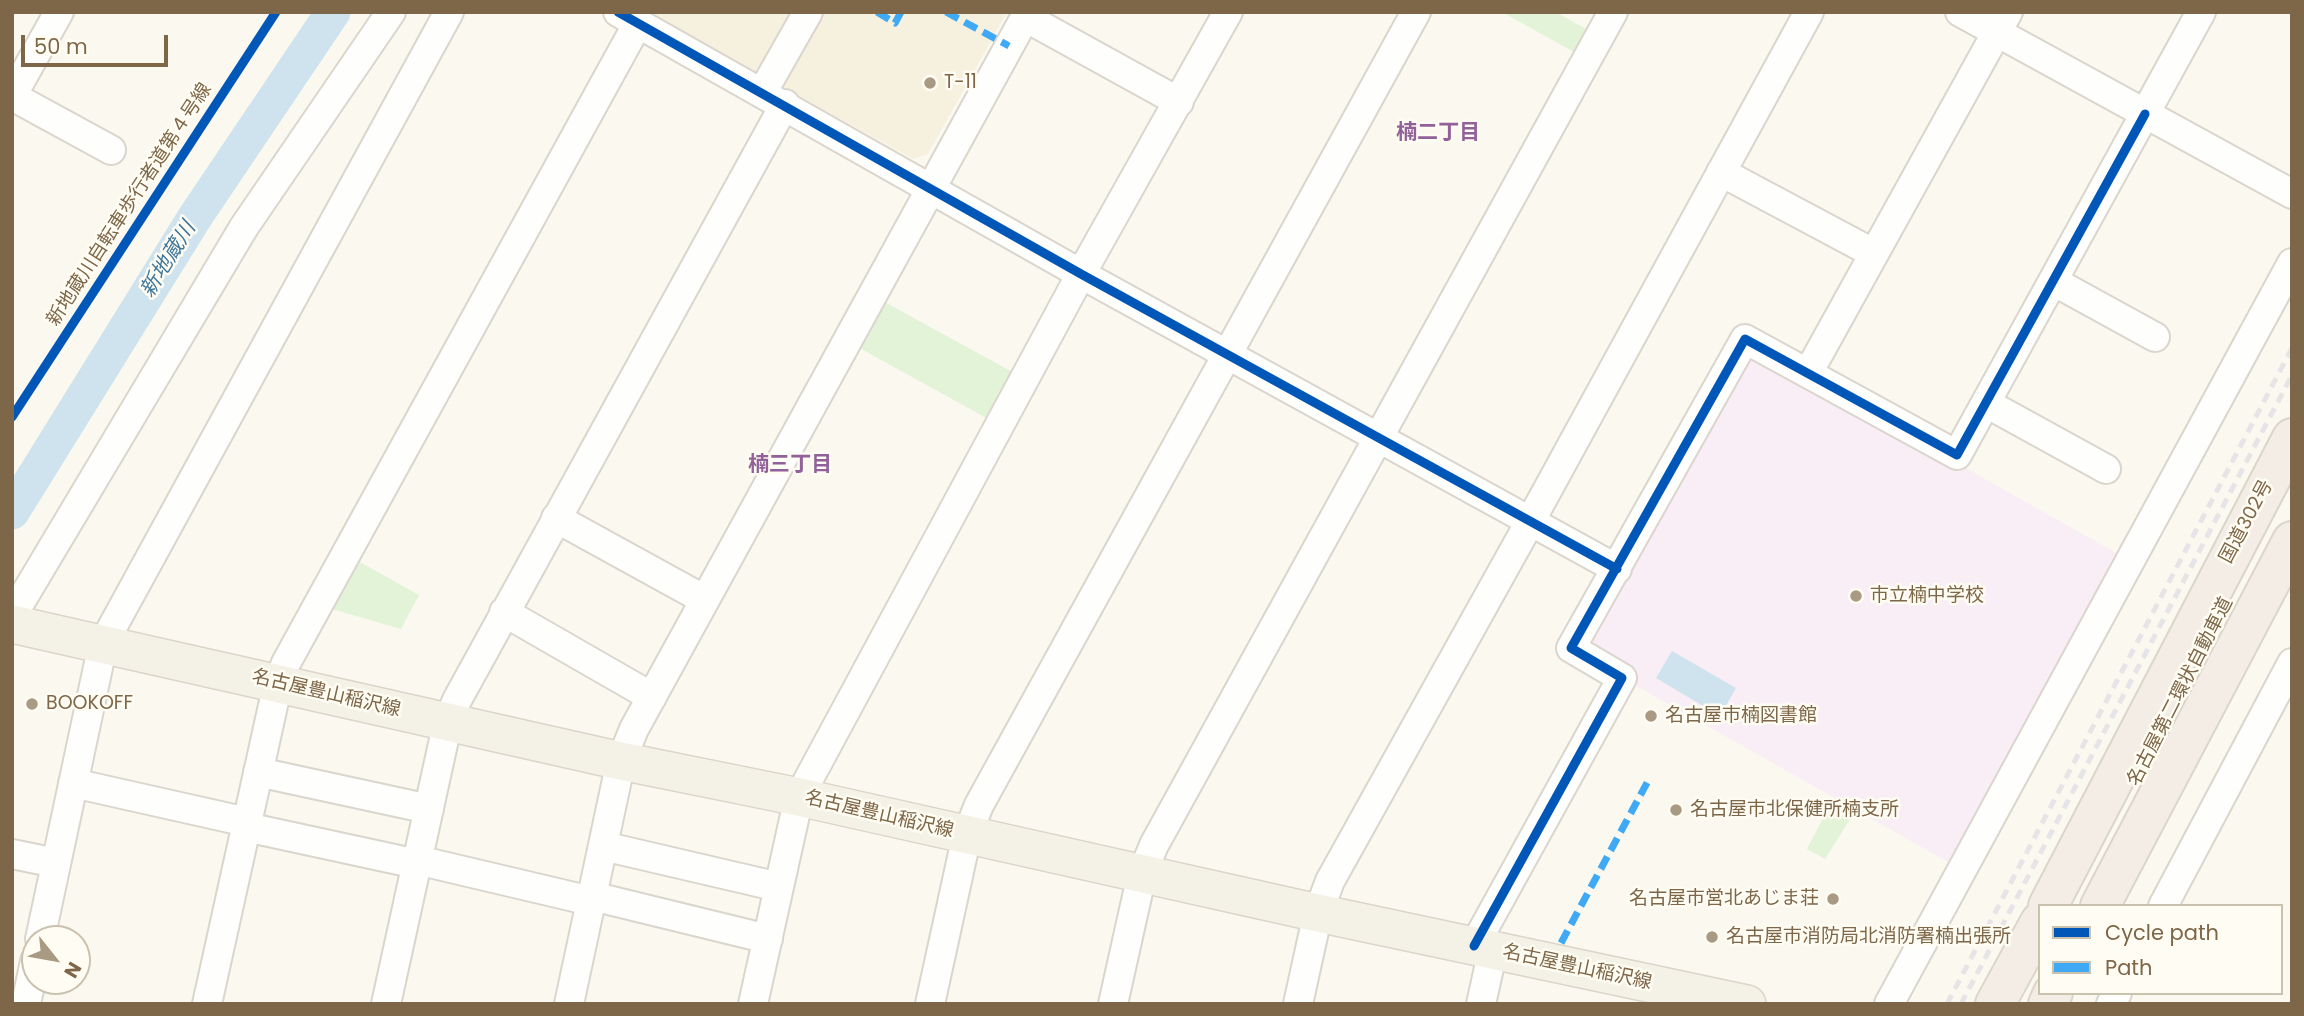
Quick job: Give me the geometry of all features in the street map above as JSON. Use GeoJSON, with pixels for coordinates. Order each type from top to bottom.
{"type":"FeatureCollection","features":[{"type":"Feature","properties":{"kind":"highway","name":"国道302号"},"geometry":{"type":"LineString","coordinates":[[2049,904],[2292,438]]}},
{"type":"Feature","properties":{"kind":"highway"},"geometry":{"type":"LineString","coordinates":[[2119,904],[2280,558],[2292,463]]}},
{"type":"Feature","properties":{"kind":"highway","name":"名古屋第二環状自動車道"},"geometry":{"type":"LineString","coordinates":[[2101,904],[2280,558],[2292,478]]}},
{"type":"Feature","properties":{"kind":"highway","name":"名古屋第二環状自動車道"},"geometry":{"type":"LineString","coordinates":[[2071,904],[2280,558]]}},
{"type":"Feature","properties":{"kind":"highway"},"geometry":{"type":"LineString","coordinates":[[1995,1004],[2038,926]]}},
{"type":"Feature","properties":{"kind":"highway"},"geometry":{"type":"LineString","coordinates":[[2018,1004],[2038,967]]}},
{"type":"Feature","properties":{"kind":"main road","name":"名古屋豊山稲沢線"},"geometry":{"type":"LineString","coordinates":[[12,624],[621,761],[799,797],[973,820],[1148,860],[1318,913],[1743,1003]]}},
{"type":"Feature","properties":{"kind":"street"},"geometry":{"type":"LineString","coordinates":[[59,12],[12,96],[111,150]]}},
{"type":"Feature","properties":{"kind":"street"},"geometry":{"type":"LineString","coordinates":[[12,616],[244,228],[391,12]]}},
{"type":"Feature","properties":{"kind":"street"},"geometry":{"type":"LineString","coordinates":[[43,925],[103,644],[449,12]]}},
{"type":"Feature","properties":{"kind":"street"},"geometry":{"type":"LineString","coordinates":[[386,1004],[448,721],[773,99],[808,12]]}},
{"type":"Feature","properties":{"kind":"street"},"geometry":{"type":"LineString","coordinates":[[753,1004],[799,797],[1082,274],[1228,12]]}},
{"type":"Feature","properties":{"kind":"street"},"geometry":{"type":"LineString","coordinates":[[930,1004],[973,820],[1416,12]]}},
{"type":"Feature","properties":{"kind":"street"},"geometry":{"type":"LineString","coordinates":[[1112,1004],[1148,860],[1613,12]]}},
{"type":"Feature","properties":{"kind":"street"},"geometry":{"type":"LineString","coordinates":[[1298,1004],[1318,913],[1330,881],[1809,12]]}},
{"type":"Feature","properties":{"kind":"street"},"geometry":{"type":"LineString","coordinates":[[1960,12],[2002,22],[2146,114],[2292,194]]}},
{"type":"Feature","properties":{"kind":"street"},"geometry":{"type":"LineString","coordinates":[[1481,1004],[1484,948],[1622,678],[1571,649],[1745,339],[1957,455],[2201,12]]}},
{"type":"Feature","properties":{"kind":"street"},"geometry":{"type":"LineString","coordinates":[[569,1004],[621,761],[634,729],[1027,15],[1179,102]]}},
{"type":"Feature","properties":{"kind":"street"},"geometry":{"type":"LineString","coordinates":[[206,1004],[278,683],[286,663],[628,17],[1082,274],[1617,569]]}},
{"type":"Feature","properties":{"kind":"street"},"geometry":{"type":"LineString","coordinates":[[1808,373],[2002,22]]}},
{"type":"Feature","properties":{"kind":"street"},"geometry":{"type":"LineString","coordinates":[[1721,172],[1873,253]]}},
{"type":"Feature","properties":{"kind":"street"},"geometry":{"type":"LineString","coordinates":[[1889,1004],[2292,263]]}},
{"type":"Feature","properties":{"kind":"street"},"geometry":{"type":"LineString","coordinates":[[2053,281],[2155,337]]}},
{"type":"Feature","properties":{"kind":"street"},"geometry":{"type":"LineString","coordinates":[[1986,403],[2106,469]]}},
{"type":"Feature","properties":{"kind":"street"},"geometry":{"type":"LineString","coordinates":[[556,518],[705,600]]}},
{"type":"Feature","properties":{"kind":"street"},"geometry":{"type":"LineString","coordinates":[[504,612],[652,697]]}},
{"type":"Feature","properties":{"kind":"street"},"geometry":{"type":"LineString","coordinates":[[2161,903],[2292,663]]}},
{"type":"Feature","properties":{"kind":"street"},"geometry":{"type":"LineString","coordinates":[[258,772],[429,809]]}},
{"type":"Feature","properties":{"kind":"street"},"geometry":{"type":"LineString","coordinates":[[74,783],[246,824],[768,939]]}},
{"type":"Feature","properties":{"kind":"street"},"geometry":{"type":"LineString","coordinates":[[603,845],[779,887]]}},
{"type":"Feature","properties":{"kind":"street"},"geometry":{"type":"LineString","coordinates":[[12,854],[56,863]]}},
{"type":"Feature","properties":{"kind":"shaded area"},"geometry":{"type":"Polygon","coordinates":[[[646,12],[1007,12],[928,154],[913,159],[646,12]]]}},
{"type":"Feature","properties":{"kind":"shaded area","name":"市立楠中学校"},"geometry":{"type":"Polygon","coordinates":[[[1755,355],[1953,461],[2120,555],[1948,862],[1631,683],[1635,673],[1595,646],[1592,637],[1745,358],[1755,355]]]}},
{"type":"Feature","properties":{"kind":"green space"},"geometry":{"type":"Polygon","coordinates":[[[1502,12],[1556,12],[1593,33],[1581,56],[1502,12]]]}},
{"type":"Feature","properties":{"kind":"green space"},"geometry":{"type":"Polygon","coordinates":[[[881,300],[1016,374],[990,420],[856,346],[881,300]]]}},
{"type":"Feature","properties":{"kind":"green space"},"geometry":{"type":"Polygon","coordinates":[[[349,556],[419,595],[401,629],[322,606],[349,556]]]}},
{"type":"Feature","properties":{"kind":"green space"},"geometry":{"type":"Polygon","coordinates":[[[1834,797],[1856,810],[1825,859],[1807,849],[1834,797]]]}},
{"type":"Feature","properties":{"kind":"water"},"geometry":{"type":"Polygon","coordinates":[[[1672,651],[1736,688],[1720,716],[1656,678],[1672,651]]]}},
{"type":"Feature","properties":{"kind":"waterway","name":"新地蔵川"},"geometry":{"type":"LineString","coordinates":[[12,512],[195,217],[333,12]]}},
{"type":"Feature","properties":{"kind":"railway"},"geometry":{"type":"LineString","coordinates":[[1947,1004],[2292,348]]}},
{"type":"Feature","properties":{"kind":"railway"},"geometry":{"type":"LineString","coordinates":[[1961,1004],[2292,375]]}},
{"type":"Feature","properties":{"kind":"marked path"},"geometry":{"type":"LineString","coordinates":[[877,12],[895,23],[901,12]]}},
{"type":"Feature","properties":{"kind":"marked path"},"geometry":{"type":"LineString","coordinates":[[946,12],[1009,46]]}},
{"type":"Feature","properties":{"kind":"marked path"},"geometry":{"type":"LineString","coordinates":[[1561,943],[1648,781]]}},
{"type":"Feature","properties":{"kind":"cycle path","name":"新地蔵川自転車歩行者道第４号線"},"geometry":{"type":"LineString","coordinates":[[12,417],[276,12]]}},
{"type":"Feature","properties":{"kind":"cycle path"},"geometry":{"type":"LineString","coordinates":[[618,12],[1081,274],[1617,569]]}},
{"type":"Feature","properties":{"kind":"cycle path"},"geometry":{"type":"LineString","coordinates":[[1474,946],[1622,678],[1571,648],[1745,339],[1957,455],[2145,114]]}},
{"type":"Feature","properties":{"kind":"place","name":"T-11"},"geometry":{"type":"Point","coordinates":[930,83]}},
{"type":"Feature","properties":{"kind":"place","name":"市立楠中学校"},"geometry":{"type":"Point","coordinates":[1856,596]}},
{"type":"Feature","properties":{"kind":"place","name":"BOOKOFF"},"geometry":{"type":"Point","coordinates":[32,704]}},
{"type":"Feature","properties":{"kind":"place","name":"名古屋市楠図書館"},"geometry":{"type":"Point","coordinates":[1651,716]}},
{"type":"Feature","properties":{"kind":"place","name":"名古屋市北保健所楠支所"},"geometry":{"type":"Point","coordinates":[1676,810]}},
{"type":"Feature","properties":{"kind":"place","name":"名古屋市営北あじま荘"},"geometry":{"type":"Point","coordinates":[1833,899]}},
{"type":"Feature","properties":{"kind":"place","name":"名古屋市消防局北消防署楠出張所"},"geometry":{"type":"Point","coordinates":[1712,937]}},
{"type":"Feature","properties":{"kind":"district","name":"楠二丁目"},"geometry":{"type":"Point","coordinates":[1438,134]}},
{"type":"Feature","properties":{"kind":"district","name":"楠三丁目"},"geometry":{"type":"Point","coordinates":[790,466]}}]}
